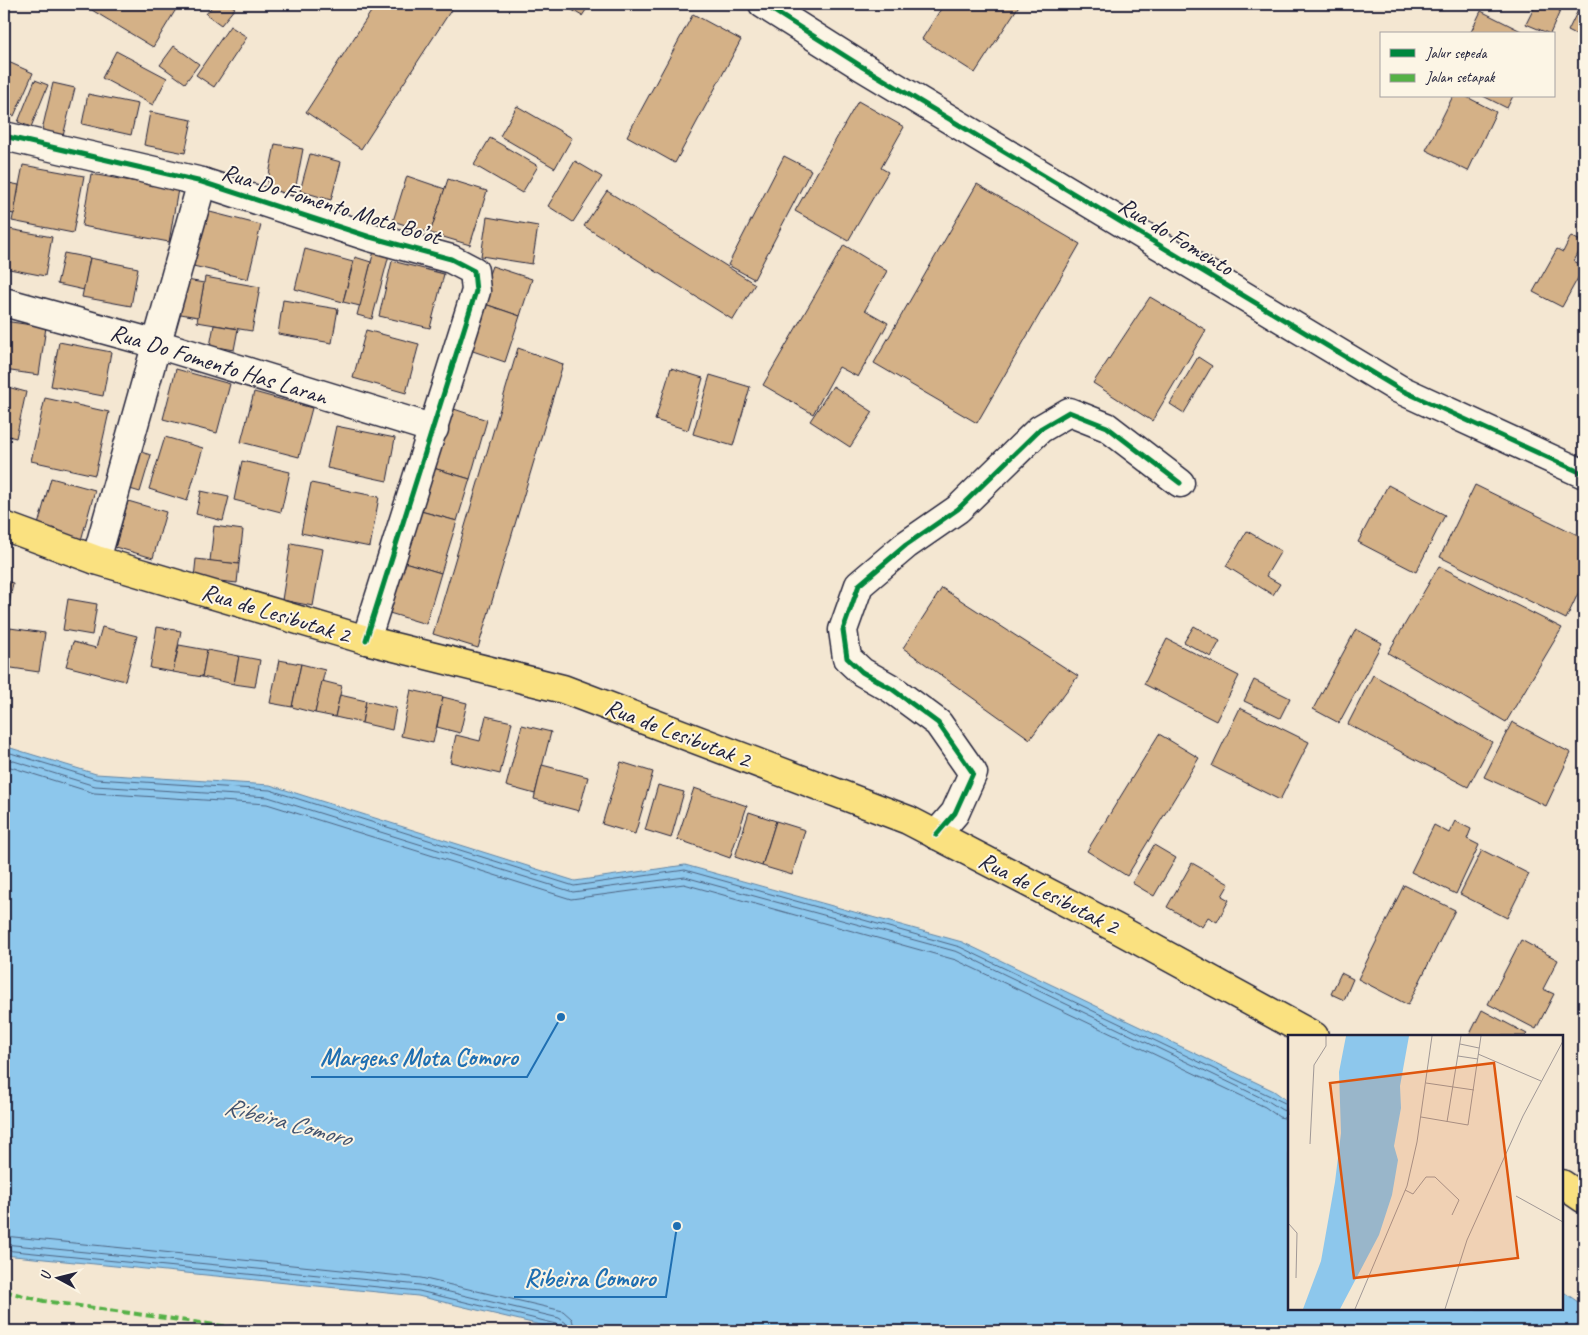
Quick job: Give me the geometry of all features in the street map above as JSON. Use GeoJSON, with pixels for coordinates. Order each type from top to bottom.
{"type":"FeatureCollection","features":[{"type":"Feature","properties":{"kind":"main road","name":"Rua de Lesibutak 2"},"geometry":{"type":"LineString","coordinates":[[4,526],[96,560],[366,640],[563,689],[898,816],[1116,928],[1312,1035]]}},
{"type":"Feature","properties":{"kind":"main road"},"geometry":{"type":"LineString","coordinates":[[1563,1185],[1584,1199]]}},
{"type":"Feature","properties":{"kind":"street","name":"Rua do Fomento"},"geometry":{"type":"LineString","coordinates":[[763,4],[860,66],[1399,389],[1584,474]]}},
{"type":"Feature","properties":{"kind":"street","name":"Rua Do Fomento Mota Bo’ot"},"geometry":{"type":"LineString","coordinates":[[4,136],[202,182],[370,238],[451,259],[474,270],[476,291],[366,640]]}},
{"type":"Feature","properties":{"kind":"street"},"geometry":{"type":"LineString","coordinates":[[96,560],[202,182]]}},
{"type":"Feature","properties":{"kind":"street","name":"Rua Do Fomento Has Laran"},"geometry":{"type":"LineString","coordinates":[[4,302],[157,344],[434,429]]}},
{"type":"Feature","properties":{"kind":"street"},"geometry":{"type":"LineString","coordinates":[[936,835],[955,813],[972,772],[938,723],[892,689],[862,672],[847,658],[843,630],[859,585],[906,545],[958,509],[1040,429],[1069,412],[1107,427],[1180,483]]}},
{"type":"Feature","properties":{"kind":"water"},"geometry":{"type":"Polygon","coordinates":[[[4,746],[96,774],[270,785],[575,881],[685,865],[962,942],[1274,1091],[1288,1101],[1288,1310],[1563,1310],[1563,1292],[1584,1306],[1584,1331],[566,1331],[418,1296],[4,1255],[4,746]]]}},
{"type":"Feature","properties":{"kind":"building"},"geometry":{"type":"Polygon","coordinates":[[[82,4],[174,4],[178,6],[153,47],[82,4]]]}},
{"type":"Feature","properties":{"kind":"building"},"geometry":{"type":"Polygon","coordinates":[[[214,4],[229,4],[235,8],[221,25],[206,14],[214,4]]]}},
{"type":"Feature","properties":{"kind":"building"},"geometry":{"type":"Polygon","coordinates":[[[376,4],[455,4],[361,149],[306,112],[376,4]]]}},
{"type":"Feature","properties":{"kind":"building"},"geometry":{"type":"Polygon","coordinates":[[[562,4],[590,4],[582,16],[562,4]]]}},
{"type":"Feature","properties":{"kind":"building"},"geometry":{"type":"Polygon","coordinates":[[[944,4],[1020,4],[975,73],[922,39],[944,4]]]}},
{"type":"Feature","properties":{"kind":"building"},"geometry":{"type":"Polygon","coordinates":[[[1536,4],[1563,4],[1551,32],[1545,32],[1526,24],[1536,4]]]}},
{"type":"Feature","properties":{"kind":"building"},"geometry":{"type":"Polygon","coordinates":[[[1581,4],[1584,4],[1584,39],[1568,31],[1581,4]]]}},
{"type":"Feature","properties":{"kind":"building"},"geometry":{"type":"Polygon","coordinates":[[[1481,11],[1523,32],[1471,32],[1481,11]]]}},
{"type":"Feature","properties":{"kind":"building"},"geometry":{"type":"Polygon","coordinates":[[[693,14],[741,40],[675,163],[627,136],[693,14]]]}},
{"type":"Feature","properties":{"kind":"building"},"geometry":{"type":"Polygon","coordinates":[[[230,26],[247,37],[214,87],[196,75],[230,26]]]}},
{"type":"Feature","properties":{"kind":"building"},"geometry":{"type":"Polygon","coordinates":[[[174,46],[199,64],[185,83],[160,65],[174,46]]]}},
{"type":"Feature","properties":{"kind":"building"},"geometry":{"type":"Polygon","coordinates":[[[116,51],[167,78],[153,105],[102,78],[116,51]]]}},
{"type":"Feature","properties":{"kind":"building"},"geometry":{"type":"Polygon","coordinates":[[[4,60],[33,73],[14,116],[4,112],[4,60]]]}},
{"type":"Feature","properties":{"kind":"building"},"geometry":{"type":"Polygon","coordinates":[[[35,80],[48,85],[31,127],[18,122],[35,80]]]}},
{"type":"Feature","properties":{"kind":"building"},"geometry":{"type":"Polygon","coordinates":[[[53,83],[75,88],[63,136],[42,130],[53,83]]]}},
{"type":"Feature","properties":{"kind":"building"},"geometry":{"type":"Polygon","coordinates":[[[88,94],[138,104],[131,135],[82,124],[88,94]]]}},
{"type":"Feature","properties":{"kind":"building"},"geometry":{"type":"Polygon","coordinates":[[[1452,98],[1469,98],[1496,112],[1468,171],[1426,150],[1452,98]]]}},
{"type":"Feature","properties":{"kind":"building"},"geometry":{"type":"Polygon","coordinates":[[[1487,98],[1512,98],[1507,108],[1487,98]]]}},
{"type":"Feature","properties":{"kind":"building"},"geometry":{"type":"Polygon","coordinates":[[[858,101],[904,127],[881,168],[888,172],[848,241],[795,211],[858,101]]]}},
{"type":"Feature","properties":{"kind":"building"},"geometry":{"type":"Polygon","coordinates":[[[517,106],[572,138],[555,168],[500,136],[517,106]]]}},
{"type":"Feature","properties":{"kind":"building"},"geometry":{"type":"Polygon","coordinates":[[[150,112],[192,120],[185,153],[144,145],[150,112]]]}},
{"type":"Feature","properties":{"kind":"building"},"geometry":{"type":"Polygon","coordinates":[[[490,138],[538,166],[522,193],[474,165],[490,138]]]}},
{"type":"Feature","properties":{"kind":"building"},"geometry":{"type":"Polygon","coordinates":[[[275,144],[303,149],[294,196],[266,190],[275,144]]]}},
{"type":"Feature","properties":{"kind":"building"},"geometry":{"type":"Polygon","coordinates":[[[310,154],[341,162],[331,200],[300,191],[310,154]]]}},
{"type":"Feature","properties":{"kind":"building"},"geometry":{"type":"Polygon","coordinates":[[[784,156],[811,170],[754,279],[728,265],[784,156]]]}},
{"type":"Feature","properties":{"kind":"building"},"geometry":{"type":"Polygon","coordinates":[[[575,161],[602,177],[573,222],[548,206],[575,161]]]}},
{"type":"Feature","properties":{"kind":"building"},"geometry":{"type":"Polygon","coordinates":[[[23,165],[84,176],[73,233],[12,221],[23,165]]]}},
{"type":"Feature","properties":{"kind":"building"},"geometry":{"type":"Polygon","coordinates":[[[91,174],[178,189],[169,242],[82,226],[91,174]]]}},
{"type":"Feature","properties":{"kind":"building"},"geometry":{"type":"Polygon","coordinates":[[[407,176],[445,189],[430,233],[393,221],[407,176]]]}},
{"type":"Feature","properties":{"kind":"building"},"geometry":{"type":"Polygon","coordinates":[[[448,179],[487,191],[470,245],[430,233],[448,179]]]}},
{"type":"Feature","properties":{"kind":"building"},"geometry":{"type":"Polygon","coordinates":[[[4,182],[19,185],[14,214],[4,212],[4,182]]]}},
{"type":"Feature","properties":{"kind":"building"},"geometry":{"type":"Polygon","coordinates":[[[977,184],[1080,244],[977,423],[874,363],[977,184]]]}},
{"type":"Feature","properties":{"kind":"building"},"geometry":{"type":"Polygon","coordinates":[[[607,191],[755,284],[733,320],[584,226],[607,191]]]}},
{"type":"Feature","properties":{"kind":"building"},"geometry":{"type":"Polygon","coordinates":[[[202,210],[261,225],[248,279],[189,265],[202,210]]]}},
{"type":"Feature","properties":{"kind":"building"},"geometry":{"type":"Polygon","coordinates":[[[487,217],[538,226],[532,264],[481,256],[487,217]]]}},
{"type":"Feature","properties":{"kind":"building"},"geometry":{"type":"Polygon","coordinates":[[[4,228],[52,237],[45,276],[4,268],[4,228]]]}},
{"type":"Feature","properties":{"kind":"building"},"geometry":{"type":"Polygon","coordinates":[[[1571,236],[1584,243],[1574,261],[1584,267],[1562,307],[1533,292],[1557,249],[1563,252],[1571,236]]]}},
{"type":"Feature","properties":{"kind":"building"},"geometry":{"type":"Polygon","coordinates":[[[844,245],[887,271],[865,310],[888,323],[858,377],[839,367],[813,414],[763,385],[844,245]]]}},
{"type":"Feature","properties":{"kind":"building"},"geometry":{"type":"Polygon","coordinates":[[[305,249],[353,262],[343,302],[295,289],[305,249]]]}},
{"type":"Feature","properties":{"kind":"building"},"geometry":{"type":"Polygon","coordinates":[[[374,251],[389,255],[372,319],[357,315],[374,251]]]}},
{"type":"Feature","properties":{"kind":"building"},"geometry":{"type":"Polygon","coordinates":[[[64,253],[90,258],[84,290],[57,284],[64,253]]]}},
{"type":"Feature","properties":{"kind":"building"},"geometry":{"type":"Polygon","coordinates":[[[355,257],[371,262],[360,306],[343,302],[355,257]]]}},
{"type":"Feature","properties":{"kind":"building"},"geometry":{"type":"Polygon","coordinates":[[[90,258],[138,268],[131,306],[82,297],[90,258]]]}},
{"type":"Feature","properties":{"kind":"building"},"geometry":{"type":"Polygon","coordinates":[[[392,261],[444,274],[430,328],[379,316],[392,261]]]}},
{"type":"Feature","properties":{"kind":"building"},"geometry":{"type":"Polygon","coordinates":[[[492,266],[532,279],[520,316],[479,302],[492,266]]]}},
{"type":"Feature","properties":{"kind":"building"},"geometry":{"type":"Polygon","coordinates":[[[205,277],[260,287],[252,331],[197,322],[205,277]]]}},
{"type":"Feature","properties":{"kind":"building"},"geometry":{"type":"Polygon","coordinates":[[[181,279],[204,283],[198,317],[175,313],[181,279]]]}},
{"type":"Feature","properties":{"kind":"building"},"geometry":{"type":"Polygon","coordinates":[[[1150,297],[1206,330],[1152,421],[1093,383],[1150,297]]]}},
{"type":"Feature","properties":{"kind":"building"},"geometry":{"type":"Polygon","coordinates":[[[283,300],[338,309],[332,343],[278,334],[283,300]]]}},
{"type":"Feature","properties":{"kind":"building"},"geometry":{"type":"Polygon","coordinates":[[[479,302],[520,316],[505,362],[464,348],[479,302]]]}},
{"type":"Feature","properties":{"kind":"building"},"geometry":{"type":"Polygon","coordinates":[[[4,321],[46,327],[39,375],[4,370],[4,321]]]}},
{"type":"Feature","properties":{"kind":"building"},"geometry":{"type":"Polygon","coordinates":[[[214,325],[238,329],[234,350],[210,346],[214,325]]]}},
{"type":"Feature","properties":{"kind":"building"},"geometry":{"type":"Polygon","coordinates":[[[366,330],[419,344],[406,393],[353,378],[366,330]]]}},
{"type":"Feature","properties":{"kind":"building"},"geometry":{"type":"Polygon","coordinates":[[[59,342],[111,352],[103,396],[51,386],[59,342]]]}},
{"type":"Feature","properties":{"kind":"building"},"geometry":{"type":"Polygon","coordinates":[[[518,348],[563,364],[478,648],[433,634],[518,348]]]}},
{"type":"Feature","properties":{"kind":"building"},"geometry":{"type":"Polygon","coordinates":[[[1198,357],[1212,366],[1184,413],[1170,404],[1198,357]]]}},
{"type":"Feature","properties":{"kind":"building"},"geometry":{"type":"Polygon","coordinates":[[[671,368],[703,378],[688,430],[655,420],[671,368]]]}},
{"type":"Feature","properties":{"kind":"building"},"geometry":{"type":"Polygon","coordinates":[[[176,369],[230,384],[217,433],[163,419],[176,369]]]}},
{"type":"Feature","properties":{"kind":"building"},"geometry":{"type":"Polygon","coordinates":[[[710,375],[750,387],[733,446],[693,434],[710,375]]]}},
{"type":"Feature","properties":{"kind":"building"},"geometry":{"type":"Polygon","coordinates":[[[4,386],[26,392],[16,438],[4,435],[4,386]]]}},
{"type":"Feature","properties":{"kind":"building"},"geometry":{"type":"Polygon","coordinates":[[[833,386],[873,412],[850,447],[810,421],[833,386]]]}},
{"type":"Feature","properties":{"kind":"building"},"geometry":{"type":"Polygon","coordinates":[[[254,392],[312,408],[299,457],[241,442],[254,392]]]}},
{"type":"Feature","properties":{"kind":"building"},"geometry":{"type":"Polygon","coordinates":[[[45,398],[109,412],[95,475],[31,461],[45,398]]]}},
{"type":"Feature","properties":{"kind":"building"},"geometry":{"type":"Polygon","coordinates":[[[448,407],[487,420],[470,479],[430,467],[448,407]]]}},
{"type":"Feature","properties":{"kind":"building"},"geometry":{"type":"Polygon","coordinates":[[[336,426],[395,438],[387,481],[327,468],[336,426]]]}},
{"type":"Feature","properties":{"kind":"building"},"geometry":{"type":"Polygon","coordinates":[[[165,437],[203,448],[187,501],[149,489],[165,437]]]}},
{"type":"Feature","properties":{"kind":"building"},"geometry":{"type":"Polygon","coordinates":[[[131,449],[151,455],[140,492],[120,486],[131,449]]]}},
{"type":"Feature","properties":{"kind":"building"},"geometry":{"type":"Polygon","coordinates":[[[242,461],[290,472],[281,512],[234,500],[242,461]]]}},
{"type":"Feature","properties":{"kind":"building"},"geometry":{"type":"Polygon","coordinates":[[[430,467],[470,479],[457,521],[417,510],[430,467]]]}},
{"type":"Feature","properties":{"kind":"building"},"geometry":{"type":"Polygon","coordinates":[[[51,478],[95,490],[80,544],[36,532],[51,478]]]}},
{"type":"Feature","properties":{"kind":"building"},"geometry":{"type":"Polygon","coordinates":[[[311,483],[379,497],[370,547],[301,533],[311,483]]]}},
{"type":"Feature","properties":{"kind":"building"},"geometry":{"type":"Polygon","coordinates":[[[1388,485],[1445,515],[1416,572],[1358,542],[1388,485]]]}},
{"type":"Feature","properties":{"kind":"building"},"geometry":{"type":"Polygon","coordinates":[[[1475,485],[1584,538],[1584,581],[1566,619],[1440,557],[1475,485]]]}},
{"type":"Feature","properties":{"kind":"building"},"geometry":{"type":"Polygon","coordinates":[[[201,491],[229,497],[223,521],[196,514],[201,491]]]}},
{"type":"Feature","properties":{"kind":"building"},"geometry":{"type":"Polygon","coordinates":[[[128,501],[166,512],[153,558],[115,547],[128,501]]]}},
{"type":"Feature","properties":{"kind":"building"},"geometry":{"type":"Polygon","coordinates":[[[417,510],[457,521],[441,573],[401,561],[417,510]]]}},
{"type":"Feature","properties":{"kind":"building"},"geometry":{"type":"Polygon","coordinates":[[[214,526],[243,530],[239,564],[210,561],[214,526]]]}},
{"type":"Feature","properties":{"kind":"building"},"geometry":{"type":"Polygon","coordinates":[[[1247,531],[1281,551],[1266,576],[1280,584],[1273,595],[1226,566],[1247,531]]]}},
{"type":"Feature","properties":{"kind":"building"},"geometry":{"type":"Polygon","coordinates":[[[291,543],[323,549],[313,606],[282,600],[291,543]]]}},
{"type":"Feature","properties":{"kind":"building"},"geometry":{"type":"Polygon","coordinates":[[[196,559],[239,564],[237,583],[194,578],[196,559]]]}},
{"type":"Feature","properties":{"kind":"building"},"geometry":{"type":"Polygon","coordinates":[[[401,561],[441,573],[426,624],[386,612],[401,561]]]}},
{"type":"Feature","properties":{"kind":"building"},"geometry":{"type":"Polygon","coordinates":[[[1439,566],[1562,628],[1506,722],[1388,653],[1439,566]]]}},
{"type":"Feature","properties":{"kind":"building"},"geometry":{"type":"Polygon","coordinates":[[[4,581],[13,583],[6,622],[4,621],[4,581]]]}},
{"type":"Feature","properties":{"kind":"building"},"geometry":{"type":"Polygon","coordinates":[[[942,588],[1078,676],[1030,739],[903,648],[942,588]]]}},
{"type":"Feature","properties":{"kind":"building"},"geometry":{"type":"Polygon","coordinates":[[[68,599],[97,604],[92,635],[63,630],[68,599]]]}},
{"type":"Feature","properties":{"kind":"building"},"geometry":{"type":"Polygon","coordinates":[[[1194,626],[1220,641],[1211,657],[1184,642],[1194,626]]]}},
{"type":"Feature","properties":{"kind":"building"},"geometry":{"type":"Polygon","coordinates":[[[102,627],[137,636],[125,681],[66,666],[73,642],[96,648],[102,627]]]}},
{"type":"Feature","properties":{"kind":"building"},"geometry":{"type":"Polygon","coordinates":[[[157,627],[181,631],[173,672],[150,668],[157,627]]]}},
{"type":"Feature","properties":{"kind":"building"},"geometry":{"type":"Polygon","coordinates":[[[10,628],[45,633],[39,672],[5,667],[10,628]]]}},
{"type":"Feature","properties":{"kind":"building"},"geometry":{"type":"Polygon","coordinates":[[[1356,629],[1382,643],[1339,723],[1313,709],[1356,629]]]}},
{"type":"Feature","properties":{"kind":"building"},"geometry":{"type":"Polygon","coordinates":[[[1167,639],[1239,676],[1216,721],[1144,684],[1167,639]]]}},
{"type":"Feature","properties":{"kind":"building"},"geometry":{"type":"Polygon","coordinates":[[[179,645],[207,650],[202,677],[173,672],[179,645]]]}},
{"type":"Feature","properties":{"kind":"building"},"geometry":{"type":"Polygon","coordinates":[[[207,650],[239,656],[234,684],[202,677],[207,650]]]}},
{"type":"Feature","properties":{"kind":"building"},"geometry":{"type":"Polygon","coordinates":[[[239,656],[260,660],[255,687],[234,684],[239,656]]]}},
{"type":"Feature","properties":{"kind":"building"},"geometry":{"type":"Polygon","coordinates":[[[279,660],[301,664],[292,707],[270,703],[279,660]]]}},
{"type":"Feature","properties":{"kind":"building"},"geometry":{"type":"Polygon","coordinates":[[[301,664],[325,670],[315,713],[292,707],[301,664]]]}},
{"type":"Feature","properties":{"kind":"building"},"geometry":{"type":"Polygon","coordinates":[[[1373,675],[1492,742],[1468,787],[1348,724],[1373,675]]]}},
{"type":"Feature","properties":{"kind":"building"},"geometry":{"type":"Polygon","coordinates":[[[1254,680],[1290,698],[1280,718],[1244,701],[1254,680]]]}},
{"type":"Feature","properties":{"kind":"building"},"geometry":{"type":"Polygon","coordinates":[[[322,681],[342,686],[335,717],[315,713],[322,681]]]}},
{"type":"Feature","properties":{"kind":"building"},"geometry":{"type":"Polygon","coordinates":[[[411,690],[443,697],[433,743],[401,736],[411,690]]]}},
{"type":"Feature","properties":{"kind":"building"},"geometry":{"type":"Polygon","coordinates":[[[340,695],[366,701],[362,723],[335,717],[340,695]]]}},
{"type":"Feature","properties":{"kind":"building"},"geometry":{"type":"Polygon","coordinates":[[[443,697],[467,703],[460,733],[437,727],[443,697]]]}},
{"type":"Feature","properties":{"kind":"building"},"geometry":{"type":"Polygon","coordinates":[[[366,701],[396,708],[392,730],[362,723],[366,701]]]}},
{"type":"Feature","properties":{"kind":"building"},"geometry":{"type":"Polygon","coordinates":[[[1240,708],[1309,742],[1280,800],[1212,766],[1240,708]]]}},
{"type":"Feature","properties":{"kind":"building"},"geometry":{"type":"Polygon","coordinates":[[[486,716],[512,722],[500,774],[450,762],[456,735],[480,741],[486,716]]]}},
{"type":"Feature","properties":{"kind":"building"},"geometry":{"type":"Polygon","coordinates":[[[1512,722],[1571,753],[1546,806],[1484,777],[1512,722]]]}},
{"type":"Feature","properties":{"kind":"building"},"geometry":{"type":"Polygon","coordinates":[[[522,725],[551,732],[535,794],[506,786],[522,725]]]}},
{"type":"Feature","properties":{"kind":"building"},"geometry":{"type":"Polygon","coordinates":[[[1159,734],[1199,758],[1127,876],[1087,851],[1159,734]]]}},
{"type":"Feature","properties":{"kind":"building"},"geometry":{"type":"Polygon","coordinates":[[[621,762],[653,772],[635,834],[602,824],[621,762]]]}},
{"type":"Feature","properties":{"kind":"building"},"geometry":{"type":"Polygon","coordinates":[[[542,765],[588,777],[579,811],[534,799],[542,765]]]}},
{"type":"Feature","properties":{"kind":"building"},"geometry":{"type":"Polygon","coordinates":[[[658,785],[684,792],[671,838],[645,830],[658,785]]]}},
{"type":"Feature","properties":{"kind":"building"},"geometry":{"type":"Polygon","coordinates":[[[694,788],[747,806],[730,858],[677,839],[694,788]]]}},
{"type":"Feature","properties":{"kind":"building"},"geometry":{"type":"Polygon","coordinates":[[[749,812],[776,821],[762,866],[735,857],[749,812]]]}},
{"type":"Feature","properties":{"kind":"building"},"geometry":{"type":"Polygon","coordinates":[[[776,821],[805,830],[792,875],[762,866],[776,821]]]}},
{"type":"Feature","properties":{"kind":"building"},"geometry":{"type":"Polygon","coordinates":[[[1455,821],[1471,829],[1467,839],[1479,845],[1456,894],[1411,872],[1434,825],[1449,833],[1455,821]]]}},
{"type":"Feature","properties":{"kind":"building"},"geometry":{"type":"Polygon","coordinates":[[[1154,845],[1176,858],[1154,896],[1132,883],[1154,845]]]}},
{"type":"Feature","properties":{"kind":"building"},"geometry":{"type":"Polygon","coordinates":[[[1482,850],[1529,874],[1507,918],[1460,894],[1482,850]]]}},
{"type":"Feature","properties":{"kind":"building"},"geometry":{"type":"Polygon","coordinates":[[[1192,863],[1229,884],[1222,896],[1229,900],[1217,922],[1208,917],[1202,927],[1167,907],[1192,863]]]}},
{"type":"Feature","properties":{"kind":"building"},"geometry":{"type":"Polygon","coordinates":[[[1404,885],[1455,910],[1408,1005],[1358,979],[1404,885]]]}},
{"type":"Feature","properties":{"kind":"building"},"geometry":{"type":"Polygon","coordinates":[[[1521,940],[1558,960],[1543,989],[1554,994],[1536,1029],[1488,1004],[1521,940]]]}},
{"type":"Feature","properties":{"kind":"building"},"geometry":{"type":"Polygon","coordinates":[[[1341,973],[1353,979],[1344,1000],[1331,994],[1341,973]]]}},
{"type":"Feature","properties":{"kind":"building"},"geometry":{"type":"Polygon","coordinates":[[[1482,1010],[1527,1034],[1526,1035],[1470,1035],[1482,1010]]]}},
{"type":"Feature","properties":{"kind":"marked path"},"geometry":{"type":"LineString","coordinates":[[4,1291],[44,1301],[258,1331]]}},
{"type":"Feature","properties":{"kind":"cycle path"},"geometry":{"type":"LineString","coordinates":[[763,4],[861,66],[1399,389],[1584,474]]}},
{"type":"Feature","properties":{"kind":"cycle path"},"geometry":{"type":"LineString","coordinates":[[4,136],[202,182],[370,237],[451,259],[474,271],[476,291],[366,640]]}},
{"type":"Feature","properties":{"kind":"cycle path"},"geometry":{"type":"LineString","coordinates":[[936,835],[955,813],[973,773],[938,723],[892,689],[862,672],[847,658],[843,630],[859,585],[906,545],[958,509],[1040,429],[1069,412],[1107,427],[1180,483]]}},
{"type":"Feature","properties":{"kind":"place","name":"Margens Mota Comoro"},"geometry":{"type":"Point","coordinates":[561,1017]}},
{"type":"Feature","properties":{"kind":"place","name":"Ribeira Comoro"},"geometry":{"type":"Point","coordinates":[677,1226]}}]}
